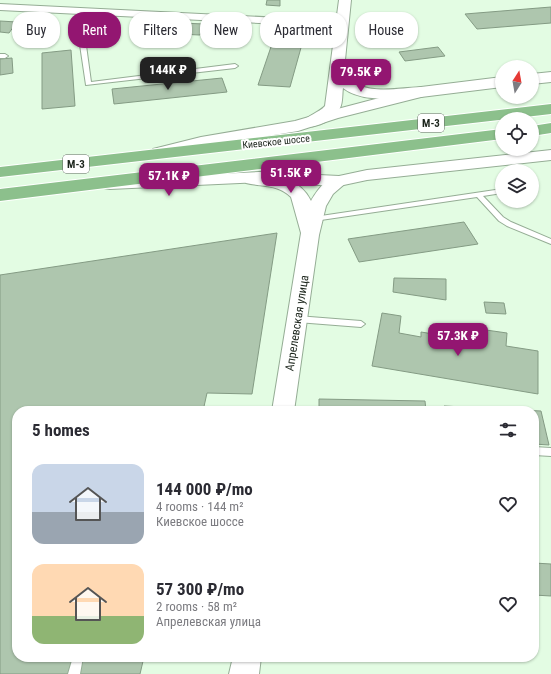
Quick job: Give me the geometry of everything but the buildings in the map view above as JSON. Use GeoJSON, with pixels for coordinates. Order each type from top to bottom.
{"type":"FeatureCollection","features":[{"type":"Feature","properties":{"kind":"highway","name":"Киевское шоссе"},"geometry":{"type":"LineString","coordinates":[[0,172],[551,108]]}},
{"type":"Feature","properties":{"kind":"highway"},"geometry":{"type":"LineString","coordinates":[[539,129],[551,128]]}},
{"type":"Feature","properties":{"kind":"highway","name":"Киевское шоссе"},"geometry":{"type":"LineString","coordinates":[[0,195],[495,135]]}},
{"type":"Feature","properties":{"kind":"main road"},"geometry":{"type":"LineString","coordinates":[[539,78],[551,77]]}},
{"type":"Feature","properties":{"kind":"main road"},"geometry":{"type":"LineString","coordinates":[[152,155],[201,142],[283,129],[310,123],[332,115],[421,92],[495,83]]}},
{"type":"Feature","properties":{"kind":"main road"},"geometry":{"type":"LineString","coordinates":[[93,184],[136,184],[260,177],[339,182],[366,175],[551,155]]}},
{"type":"Feature","properties":{"kind":"street"},"geometry":{"type":"LineString","coordinates":[[94,11],[101,0]]}},
{"type":"Feature","properties":{"kind":"street"},"geometry":{"type":"LineString","coordinates":[[344,12],[345,0]]}},
{"type":"Feature","properties":{"kind":"street"},"geometry":{"type":"LineString","coordinates":[[0,6],[260,20]]}},
{"type":"Feature","properties":{"kind":"street"},"geometry":{"type":"LineString","coordinates":[[310,123],[325,115],[333,107],[339,48]]}},
{"type":"Feature","properties":{"kind":"street"},"geometry":{"type":"LineString","coordinates":[[337,70],[344,83],[364,92],[421,92]]}},
{"type":"Feature","properties":{"kind":"street"},"geometry":{"type":"LineString","coordinates":[[244,178],[276,182],[292,189],[302,199],[312,227]]}},
{"type":"Feature","properties":{"kind":"street"},"geometry":{"type":"LineString","coordinates":[[312,227],[317,206],[326,191],[339,182]]}},
{"type":"Feature","properties":{"kind":"street","name":"Апрелевская улица"},"geometry":{"type":"LineString","coordinates":[[284,406],[312,227]]}},
{"type":"Feature","properties":{"kind":"street"},"geometry":{"type":"LineString","coordinates":[[244,674],[245,662]]}},
{"type":"Feature","properties":{"kind":"lane"},"geometry":{"type":"LineString","coordinates":[[94,11],[82,38],[88,84],[235,66]]}},
{"type":"Feature","properties":{"kind":"lane"},"geometry":{"type":"LineString","coordinates":[[312,227],[495,192]]}},
{"type":"Feature","properties":{"kind":"lane"},"geometry":{"type":"LineString","coordinates":[[478,194],[488,206],[505,221],[551,242]]}},
{"type":"Feature","properties":{"kind":"lane"},"geometry":{"type":"LineString","coordinates":[[297,319],[361,324]]}},
{"type":"Feature","properties":{"kind":"lane"},"geometry":{"type":"LineString","coordinates":[[539,451],[551,452]]}},
{"type":"Feature","properties":{"kind":"lane"},"geometry":{"type":"LineString","coordinates":[[74,674],[77,662]]}}]}
